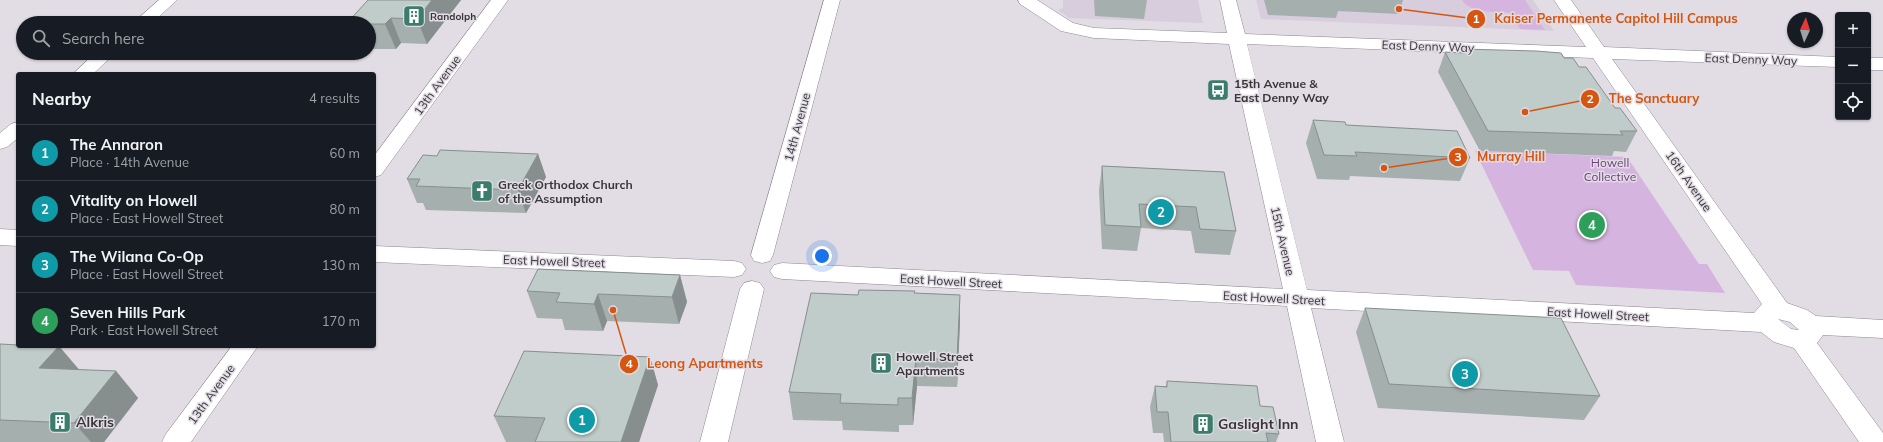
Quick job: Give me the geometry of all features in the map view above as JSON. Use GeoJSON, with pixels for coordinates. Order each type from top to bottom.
{"type":"FeatureCollection","features":[{"type":"Feature","properties":{"kind":"street"},"geometry":{"type":"LineString","coordinates":[[150,16],[169,0]]}},
{"type":"Feature","properties":{"kind":"street","name":"13th Avenue"},"geometry":{"type":"LineString","coordinates":[[376,167],[500,0]]}},
{"type":"Feature","properties":{"kind":"street","name":"14th Avenue"},"geometry":{"type":"LineString","coordinates":[[762,255],[832,0]]}},
{"type":"Feature","properties":{"kind":"street","name":"East Denny Way"},"geometry":{"type":"LineString","coordinates":[[1026,0],[1061,24],[1085,32],[1835,62]]}},
{"type":"Feature","properties":{"kind":"street","name":"15th Avenue"},"geometry":{"type":"LineString","coordinates":[[1228,0],[1330,442]]}},
{"type":"Feature","properties":{"kind":"street","name":"16th Avenue"},"geometry":{"type":"LineString","coordinates":[[1562,0],[1773,316]]}},
{"type":"Feature","properties":{"kind":"street"},"geometry":{"type":"LineString","coordinates":[[84,72],[98,60]]}},
{"type":"Feature","properties":{"kind":"street"},"geometry":{"type":"LineString","coordinates":[[1871,64],[1883,64]]}},
{"type":"Feature","properties":{"kind":"street"},"geometry":{"type":"LineString","coordinates":[[0,143],[16,130]]}},
{"type":"Feature","properties":{"kind":"street"},"geometry":{"type":"LineString","coordinates":[[0,237],[16,238]]}},
{"type":"Feature","properties":{"kind":"street","name":"East Howell Street"},"geometry":{"type":"LineString","coordinates":[[376,254],[734,269]]}},
{"type":"Feature","properties":{"kind":"street"},"geometry":{"type":"LineString","coordinates":[[762,255],[773,257],[782,265],[782,271],[774,282],[760,288],[752,288],[739,284],[733,275],[734,269],[742,260],[749,256],[762,255]]}},
{"type":"Feature","properties":{"kind":"street","name":"East Howell Street"},"geometry":{"type":"LineString","coordinates":[[782,271],[1296,299],[1773,316],[1793,313],[1805,332]]}},
{"type":"Feature","properties":{"kind":"street"},"geometry":{"type":"LineString","coordinates":[[714,442],[752,288]]}},
{"type":"Feature","properties":{"kind":"street"},"geometry":{"type":"LineString","coordinates":[[1874,442],[1805,332],[1883,329]]}},
{"type":"Feature","properties":{"kind":"street","name":"13th Avenue"},"geometry":{"type":"LineString","coordinates":[[176,442],[245,348]]}},
{"type":"Feature","properties":{"kind":"shaded area"},"geometry":{"type":"Polygon","coordinates":[[[1063,0],[1198,0],[1203,23],[1069,18],[1058,10],[1063,8],[1063,0]]]}},
{"type":"Feature","properties":{"kind":"shaded area"},"geometry":{"type":"Polygon","coordinates":[[[1256,0],[1533,0],[1554,31],[1261,19],[1256,0]]]}},
{"type":"Feature","properties":{"kind":"green space"},"geometry":{"type":"Polygon","coordinates":[[[1462,0],[1525,0],[1545,30],[1520,29],[1510,13],[1477,10],[1462,0]]]}},
{"type":"Feature","properties":{"kind":"green space","name":"Howell Collective"},"geometry":{"type":"Polygon","coordinates":[[[1475,151],[1627,157],[1699,264],[1707,264],[1725,293],[1576,285],[1569,271],[1533,270],[1475,151]]]}},
{"type":"Feature","properties":{"kind":"building"},"geometry":{"type":"Polygon","coordinates":[[[368,0],[432,0],[417,19],[391,18],[385,24],[376,24],[376,16],[353,16],[368,0]]]}},
{"type":"Feature","properties":{"kind":"building"},"geometry":{"type":"Polygon","coordinates":[[[1462,49],[1561,53],[1564,58],[1573,58],[1579,67],[1586,67],[1615,108],[1620,108],[1637,131],[1620,131],[1623,135],[1488,131],[1445,52],[1465,53],[1462,49]]]}},
{"type":"Feature","properties":{"kind":"building"},"geometry":{"type":"Polygon","coordinates":[[[1313,120],[1345,122],[1346,125],[1457,131],[1470,158],[1355,152],[1357,156],[1324,155],[1313,120]]]}},
{"type":"Feature","properties":{"kind":"building"},"geometry":{"type":"Polygon","coordinates":[[[440,150],[538,154],[518,190],[416,186],[420,179],[407,179],[423,155],[437,156],[440,150]]]}},
{"type":"Feature","properties":{"kind":"building"},"geometry":{"type":"Polygon","coordinates":[[[1102,166],[1224,172],[1236,231],[1200,229],[1196,207],[1139,204],[1141,227],[1105,225],[1102,166]]]}},
{"type":"Feature","properties":{"kind":"building"},"geometry":{"type":"Polygon","coordinates":[[[538,269],[680,275],[672,297],[598,294],[594,304],[556,302],[560,293],[527,291],[538,269]]]}},
{"type":"Feature","properties":{"kind":"building","name":"Howell Street Apartments"},"geometry":{"type":"Polygon","coordinates":[[[859,290],[915,291],[914,293],[960,295],[957,360],[916,358],[912,398],[898,398],[898,405],[840,403],[841,394],[789,392],[811,293],[858,295],[859,290]]]}},
{"type":"Feature","properties":{"kind":"building"},"geometry":{"type":"Polygon","coordinates":[[[1365,308],[1561,318],[1600,396],[1389,384],[1365,308]]]}},
{"type":"Feature","properties":{"kind":"building"},"geometry":{"type":"Polygon","coordinates":[[[0,344],[16,345],[16,348],[57,348],[39,368],[116,371],[74,423],[0,420],[0,344]]]}},
{"type":"Feature","properties":{"kind":"building"},"geometry":{"type":"Polygon","coordinates":[[[524,351],[650,357],[621,442],[535,442],[545,418],[494,416],[524,351]]]}},
{"type":"Feature","properties":{"kind":"building"},"geometry":{"type":"Polygon","coordinates":[[[1167,381],[1257,386],[1260,406],[1273,407],[1279,434],[1266,433],[1268,442],[1171,442],[1168,412],[1157,412],[1155,386],[1167,387],[1167,381]]]}},
{"type":"Feature","properties":{"kind":"place","name":"Kaiser Permanente Capitol Hill Campus"},"geometry":{"type":"Point","coordinates":[1399,9]}},
{"type":"Feature","properties":{"kind":"place","name":"Randolph"},"geometry":{"type":"Point","coordinates":[414,16]}},
{"type":"Feature","properties":{"kind":"place","name":"15th Avenue & East Denny Way"},"geometry":{"type":"Point","coordinates":[1218,90]}},
{"type":"Feature","properties":{"kind":"place","name":"The Sanctuary"},"geometry":{"type":"Point","coordinates":[1525,112]}},
{"type":"Feature","properties":{"kind":"place","name":"Murray Hill"},"geometry":{"type":"Point","coordinates":[1384,168]}},
{"type":"Feature","properties":{"kind":"place","name":"Greek Orthodox Church of the Assumption"},"geometry":{"type":"Point","coordinates":[482,191]}},
{"type":"Feature","properties":{"kind":"place","name":"Vitality on Howell"},"geometry":{"type":"Point","coordinates":[1161,212]}},
{"type":"Feature","properties":{"kind":"place","name":"Seven Hills Park"},"geometry":{"type":"Point","coordinates":[1592,225]}},
{"type":"Feature","properties":{"kind":"place","name":"Leong Apartments"},"geometry":{"type":"Point","coordinates":[613,310]}},
{"type":"Feature","properties":{"kind":"place","name":"Howell Street Apartments"},"geometry":{"type":"Point","coordinates":[881,363]}},
{"type":"Feature","properties":{"kind":"place","name":"The Wilana Co-Op"},"geometry":{"type":"Point","coordinates":[1465,374]}},
{"type":"Feature","properties":{"kind":"place","name":"The Annaron"},"geometry":{"type":"Point","coordinates":[582,420]}},
{"type":"Feature","properties":{"kind":"place","name":"Alkris"},"geometry":{"type":"Point","coordinates":[60,422]}},
{"type":"Feature","properties":{"kind":"place","name":"Gaslight Inn"},"geometry":{"type":"Point","coordinates":[1203,424]}}]}
